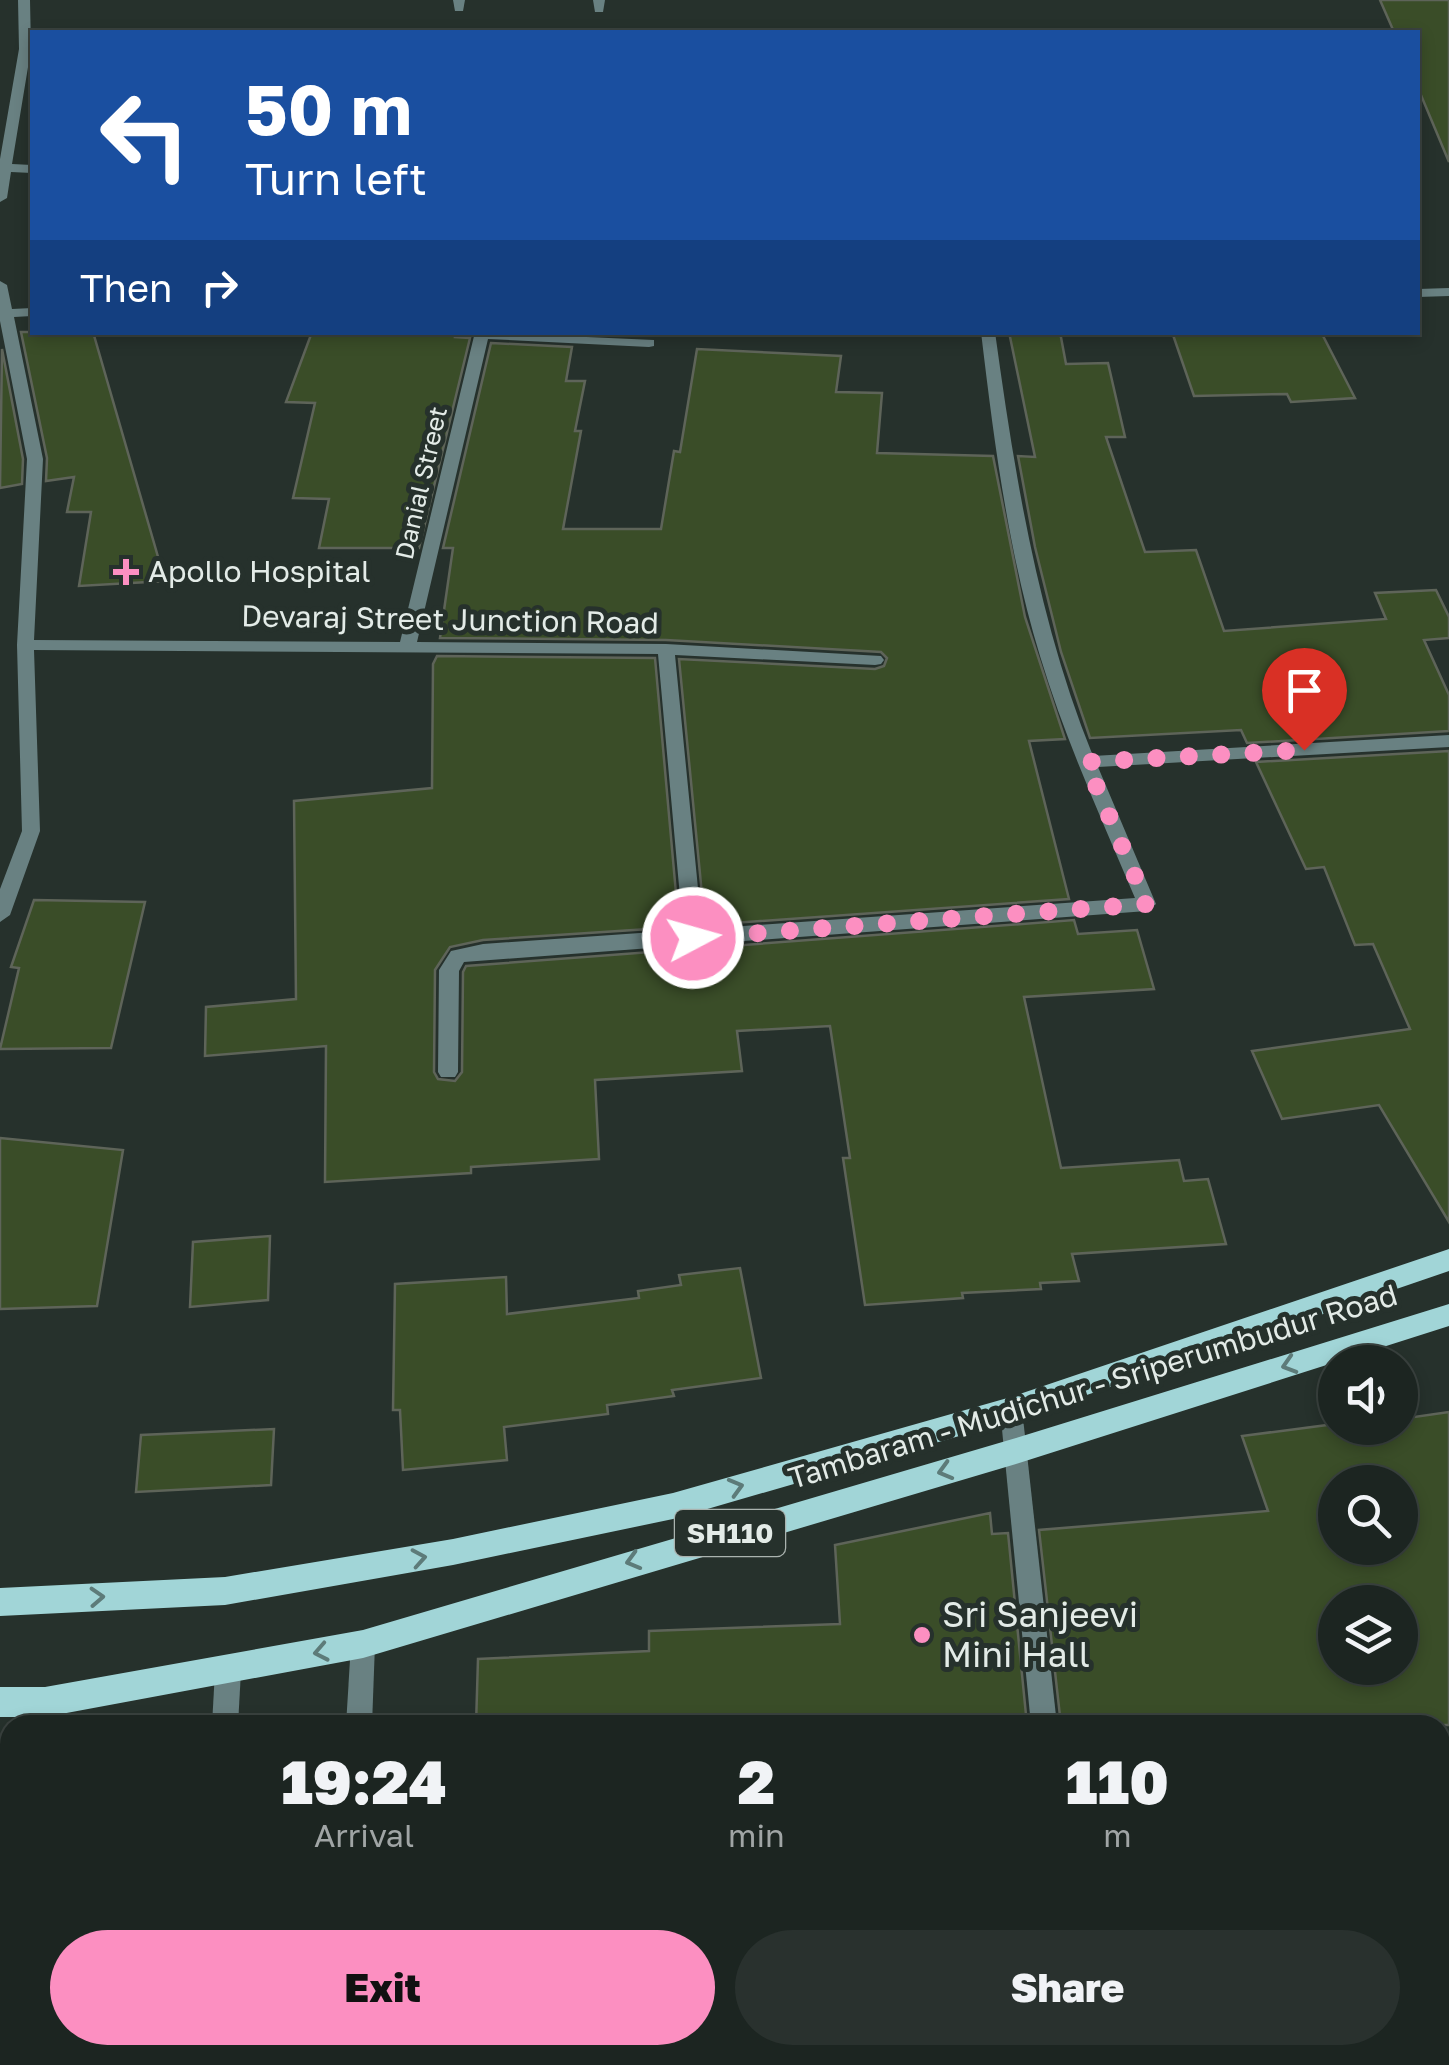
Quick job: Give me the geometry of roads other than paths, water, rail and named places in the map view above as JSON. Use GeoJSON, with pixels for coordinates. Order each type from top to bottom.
{"type":"FeatureCollection","features":[{"type":"Feature","properties":{"kind":"main road","name":"Tambaram - Mudichur - Sriperumbudur Road"},"geometry":{"type":"LineString","coordinates":[[0,1602],[225,1591],[453,1552],[673,1506],[1011,1409],[1449,1260]]}},
{"type":"Feature","properties":{"kind":"main road","name":"Tambaram - Mudichur - Sriperumbudur Road"},"geometry":{"type":"LineString","coordinates":[[0,1702],[43,1714],[363,1644],[1016,1450],[1449,1315]]}},
{"type":"Feature","properties":{"kind":"street"},"geometry":{"type":"LineString","coordinates":[[0,198],[29,49],[24,0]]}},
{"type":"Feature","properties":{"kind":"street"},"geometry":{"type":"LineString","coordinates":[[7,168],[30,169]]}},
{"type":"Feature","properties":{"kind":"street"},"geometry":{"type":"LineString","coordinates":[[0,284],[36,460],[25,645],[31,831],[0,915]]}},
{"type":"Feature","properties":{"kind":"street"},"geometry":{"type":"LineString","coordinates":[[1420,292],[1449,292]]}},
{"type":"Feature","properties":{"kind":"street"},"geometry":{"type":"LineString","coordinates":[[7,313],[30,312]]}},
{"type":"Feature","properties":{"kind":"street","name":"Danial Street"},"geometry":{"type":"LineString","coordinates":[[408,645],[482,335]]}},
{"type":"Feature","properties":{"kind":"street"},"geometry":{"type":"LineString","coordinates":[[515,335],[648,343]]}},
{"type":"Feature","properties":{"kind":"street"},"geometry":{"type":"LineString","coordinates":[[448,1072],[449,970],[458,956],[483,951],[1147,904],[1086,762],[1048,655],[1007,485],[988,335]]}},
{"type":"Feature","properties":{"kind":"street","name":"Devaraj Street Junction Road"},"geometry":{"type":"LineString","coordinates":[[25,645],[666,649],[875,660]]}},
{"type":"Feature","properties":{"kind":"street"},"geometry":{"type":"LineString","coordinates":[[666,649],[693,938]]}},
{"type":"Feature","properties":{"kind":"street"},"geometry":{"type":"LineString","coordinates":[[1086,762],[1449,742]]}},
{"type":"Feature","properties":{"kind":"street"},"geometry":{"type":"LineString","coordinates":[[1011,1409],[1043,1715]]}},
{"type":"Feature","properties":{"kind":"street"},"geometry":{"type":"LineString","coordinates":[[359,1715],[363,1644]]}},
{"type":"Feature","properties":{"kind":"street"},"geometry":{"type":"LineString","coordinates":[[226,1715],[228,1671]]}},
{"type":"Feature","properties":{"kind":"place","name":"Apollo Hospital"},"geometry":{"type":"Point","coordinates":[126,572]}},
{"type":"Feature","properties":{"kind":"place","name":"Sri Sanjeevi Mini Hall"},"geometry":{"type":"Point","coordinates":[922,1635]}}]}
